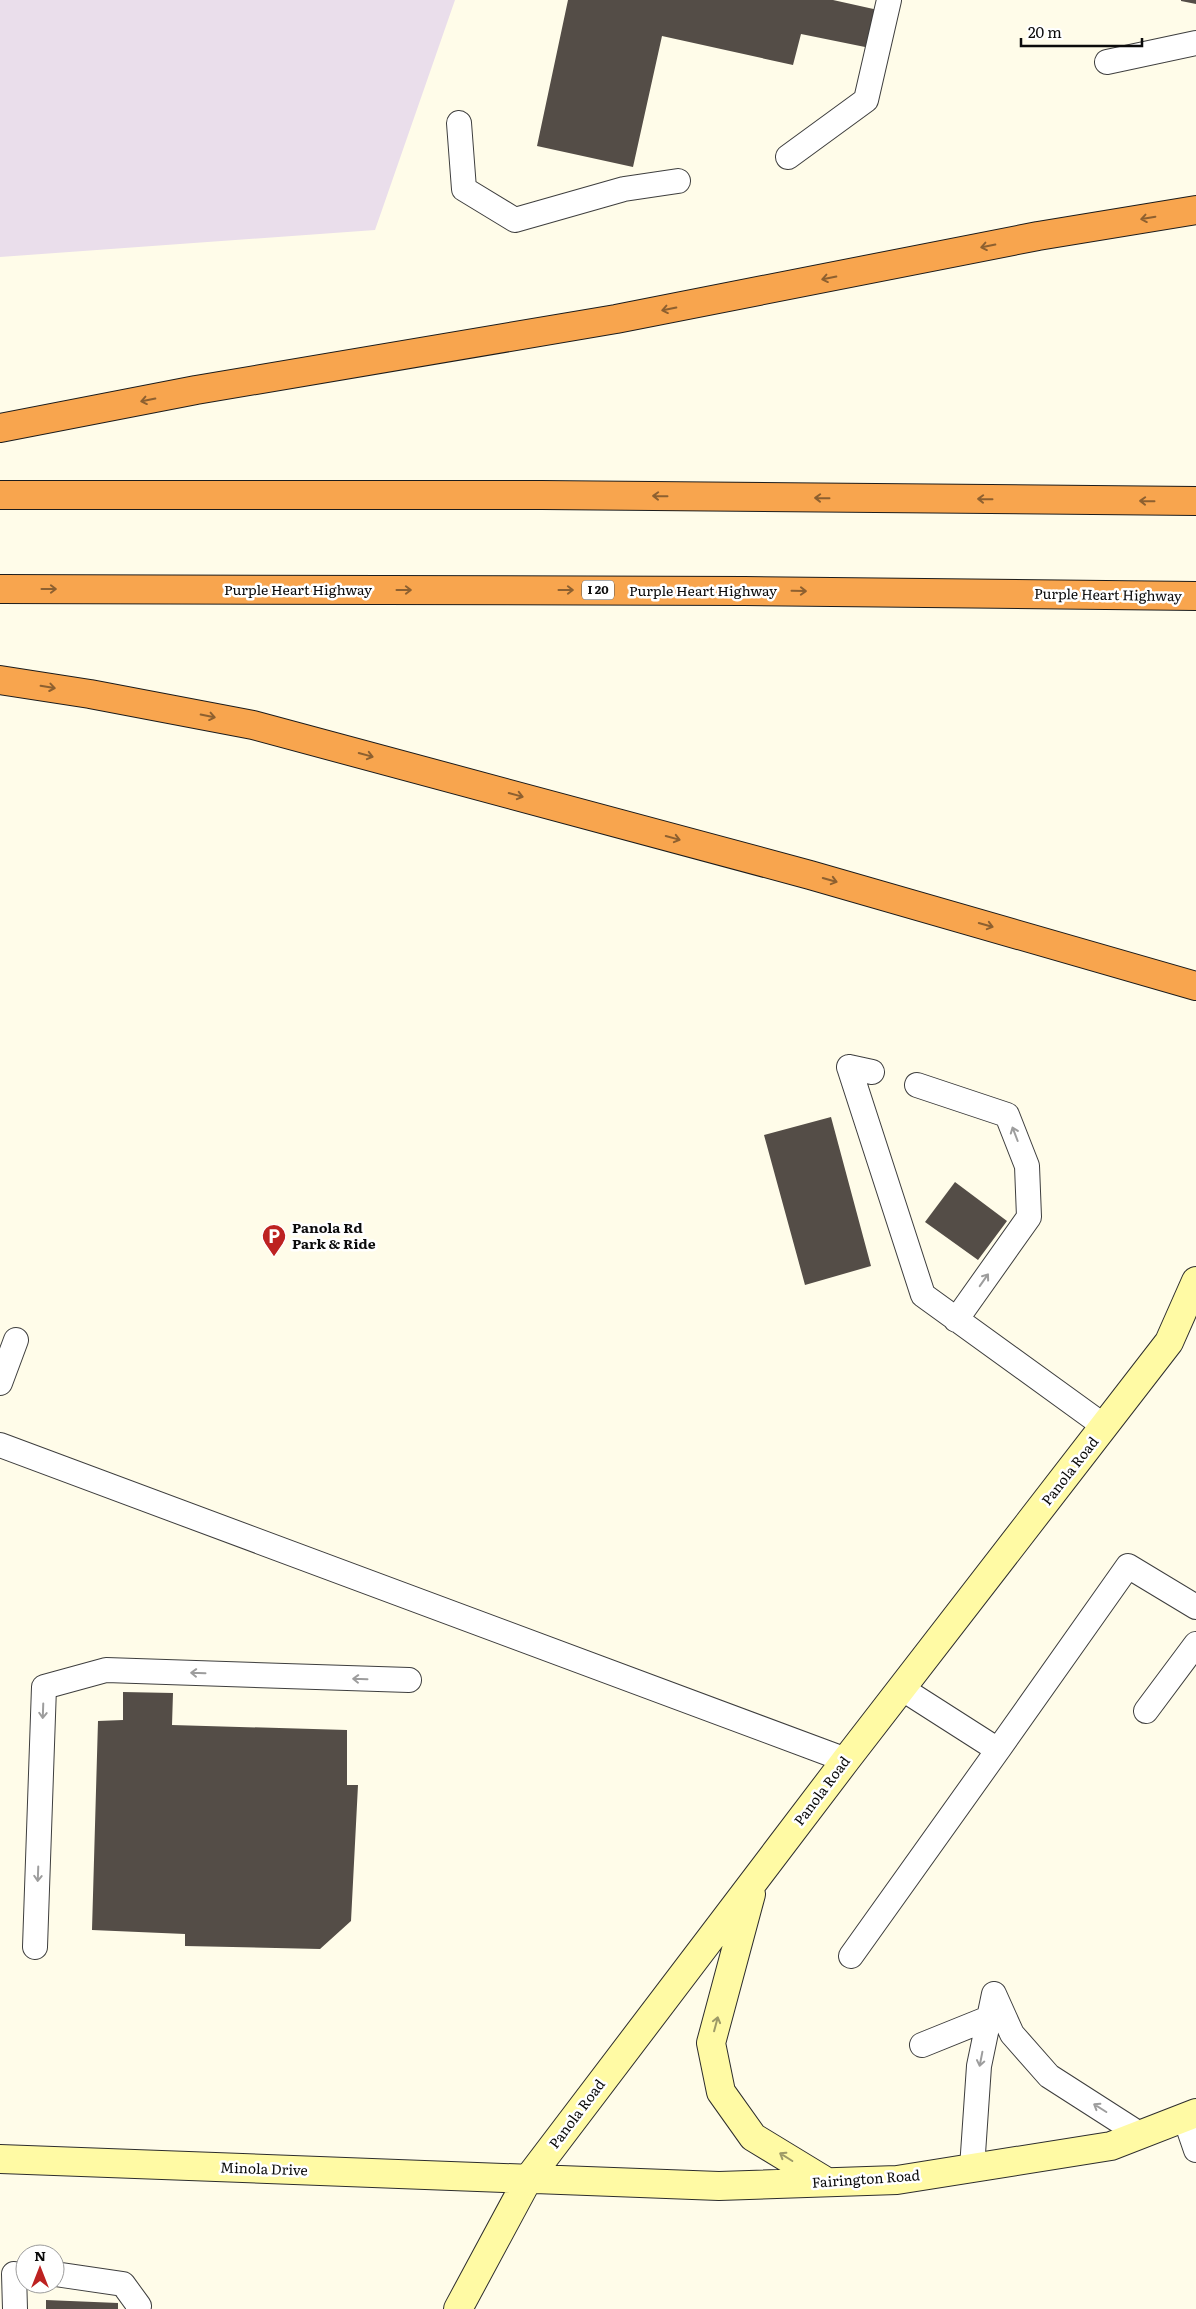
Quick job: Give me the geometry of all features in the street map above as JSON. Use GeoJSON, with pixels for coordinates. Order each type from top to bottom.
{"type":"FeatureCollection","features":[{"type":"Feature","properties":{"kind":"highway"},"geometry":{"type":"LineString","coordinates":[[0,428],[196,390],[616,319],[1038,236],[1196,210]]}},
{"type":"Feature","properties":{"kind":"highway"},"geometry":{"type":"LineString","coordinates":[[0,495],[542,495],[1196,501]]}},
{"type":"Feature","properties":{"kind":"highway","name":"Purple Heart Highway"},"geometry":{"type":"LineString","coordinates":[[0,589],[734,590],[1196,596]]}},
{"type":"Feature","properties":{"kind":"highway"},"geometry":{"type":"LineString","coordinates":[[0,680],[90,694],[253,725],[810,875],[1196,986]]}},
{"type":"Feature","properties":{"kind":"main road","name":"Panola Road"},"geometry":{"type":"LineString","coordinates":[[458,2309],[528,2179],[901,1688],[1169,1342],[1196,1281]]}},
{"type":"Feature","properties":{"kind":"main road"},"geometry":{"type":"LineString","coordinates":[[755,1881],[711,2042],[721,2092],[754,2137],[827,2182]]}},
{"type":"Feature","properties":{"kind":"main road","name":"Fairington Road"},"geometry":{"type":"LineString","coordinates":[[528,2179],[719,2186],[897,2180],[1111,2146],[1190,2116]]}},
{"type":"Feature","properties":{"kind":"main road","name":"Minola Drive"},"geometry":{"type":"LineString","coordinates":[[0,2159],[528,2179]]}},
{"type":"Feature","properties":{"kind":"lane"},"geometry":{"type":"LineString","coordinates":[[788,156],[866,100],[890,0]]}},
{"type":"Feature","properties":{"kind":"lane"},"geometry":{"type":"LineString","coordinates":[[1107,62],[1196,43]]}},
{"type":"Feature","properties":{"kind":"lane"},"geometry":{"type":"LineString","coordinates":[[459,123],[464,189],[515,220],[624,189],[678,181]]}},
{"type":"Feature","properties":{"kind":"lane"},"geometry":{"type":"LineString","coordinates":[[872,1072],[850,1067],[923,1295],[1104,1426]]}},
{"type":"Feature","properties":{"kind":"lane"},"geometry":{"type":"LineString","coordinates":[[917,1085],[1007,1115],[1028,1166],[1029,1217],[956,1320]]}},
{"type":"Feature","properties":{"kind":"lane"},"geometry":{"type":"LineString","coordinates":[[0,1382],[16,1340]]}},
{"type":"Feature","properties":{"kind":"lane"},"geometry":{"type":"LineString","coordinates":[[0,1445],[846,1760]]}},
{"type":"Feature","properties":{"kind":"lane"},"geometry":{"type":"LineString","coordinates":[[851,1956],[1128,1566],[1196,1607]]}},
{"type":"Feature","properties":{"kind":"lane"},"geometry":{"type":"LineString","coordinates":[[1146,1711],[1196,1644]]}},
{"type":"Feature","properties":{"kind":"lane"},"geometry":{"type":"LineString","coordinates":[[35,1947],[44,1687],[106,1670],[409,1680]]}},
{"type":"Feature","properties":{"kind":"lane"},"geometry":{"type":"LineString","coordinates":[[901,1688],[998,1750]]}},
{"type":"Feature","properties":{"kind":"lane"},"geometry":{"type":"LineString","coordinates":[[972,2168],[979,2066],[994,1994],[1012,2034],[1049,2076],[1141,2134]]}},
{"type":"Feature","properties":{"kind":"lane"},"geometry":{"type":"LineString","coordinates":[[922,2045],[989,2018]]}},
{"type":"Feature","properties":{"kind":"lane"},"geometry":{"type":"LineString","coordinates":[[1190,2116],[1196,2150]]}},
{"type":"Feature","properties":{"kind":"lane"},"geometry":{"type":"LineString","coordinates":[[13,2274],[15,2309]]}},
{"type":"Feature","properties":{"kind":"lane"},"geometry":{"type":"LineString","coordinates":[[65,2275],[123,2284],[138,2306],[138,2309]]}},
{"type":"Feature","properties":{"kind":"shaded area"},"geometry":{"type":"Polygon","coordinates":[[[0,0],[455,0],[375,230],[0,257],[0,0]]]}},
{"type":"Feature","properties":{"kind":"building"},"geometry":{"type":"Polygon","coordinates":[[[568,0],[833,0],[878,10],[870,48],[801,34],[793,65],[662,36],[633,167],[537,146],[568,0]]]}},
{"type":"Feature","properties":{"kind":"building"},"geometry":{"type":"Polygon","coordinates":[[[1196,0],[1196,4],[1181,1],[1196,0]]]}},
{"type":"Feature","properties":{"kind":"building"},"geometry":{"type":"Polygon","coordinates":[[[831,1117],[871,1266],[805,1285],[764,1135],[831,1117]]]}},
{"type":"Feature","properties":{"kind":"building"},"geometry":{"type":"Polygon","coordinates":[[[955,1182],[1007,1221],[978,1260],[925,1222],[955,1182]]]}},
{"type":"Feature","properties":{"kind":"building"},"geometry":{"type":"Polygon","coordinates":[[[123,1692],[173,1693],[172,1725],[347,1730],[347,1785],[358,1785],[351,1921],[320,1949],[185,1946],[185,1934],[92,1930],[98,1721],[123,1720],[123,1692]]]}},
{"type":"Feature","properties":{"kind":"building"},"geometry":{"type":"Polygon","coordinates":[[[46,2300],[118,2303],[118,2309],[46,2309],[46,2300]]]}},
{"type":"Feature","properties":{"kind":"place","name":"Panola Rd Park & Ride"},"geometry":{"type":"Point","coordinates":[274,1257]}}]}
